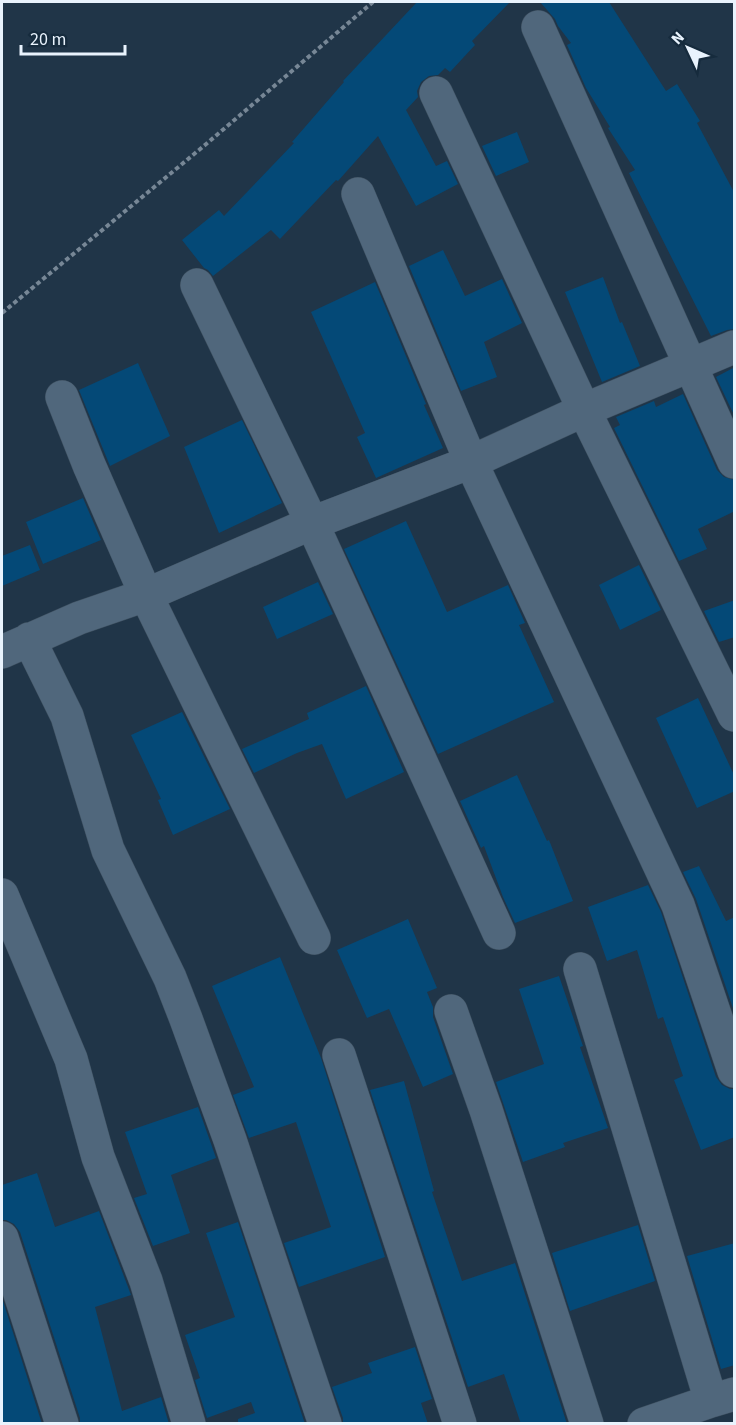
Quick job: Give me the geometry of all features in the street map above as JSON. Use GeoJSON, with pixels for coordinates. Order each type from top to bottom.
{"type":"FeatureCollection","features":[{"type":"Feature","properties":{"kind":"street"},"geometry":{"type":"LineString","coordinates":[[538,27],[735,462]]}},
{"type":"Feature","properties":{"kind":"street"},"geometry":{"type":"LineString","coordinates":[[436,93],[584,410],[735,715]]}},
{"type":"Feature","properties":{"kind":"street"},"geometry":{"type":"LineString","coordinates":[[358,194],[471,462],[678,905],[735,1071]]}},
{"type":"Feature","properties":{"kind":"street"},"geometry":{"type":"LineString","coordinates":[[197,285],[312,523],[499,933]]}},
{"type":"Feature","properties":{"kind":"street"},"geometry":{"type":"LineString","coordinates":[[325,1424],[230,1140],[170,978],[108,850],[67,716],[15,646],[79,618],[146,595],[312,523],[471,462],[584,410],[735,347]]}},
{"type":"Feature","properties":{"kind":"street"},"geometry":{"type":"LineString","coordinates":[[62,398],[146,595],[314,939]]}},
{"type":"Feature","properties":{"kind":"street"},"geometry":{"type":"LineString","coordinates":[[2,895],[71,1059],[98,1157],[146,1281],[189,1424]]}},
{"type":"Feature","properties":{"kind":"street"},"geometry":{"type":"LineString","coordinates":[[580,969],[723,1397],[644,1424]]}},
{"type":"Feature","properties":{"kind":"street"},"geometry":{"type":"LineString","coordinates":[[451,1011],[486,1110],[587,1424]]}},
{"type":"Feature","properties":{"kind":"street"},"geometry":{"type":"LineString","coordinates":[[339,1055],[460,1424]]}},
{"type":"Feature","properties":{"kind":"street"},"geometry":{"type":"LineString","coordinates":[[2,1238],[62,1424]]}},
{"type":"Feature","properties":{"kind":"path"},"geometry":{"type":"LineString","coordinates":[[2,313],[373,2]]}},
{"type":"Feature","properties":{"kind":"building"},"geometry":{"type":"Polygon","coordinates":[[[417,2],[510,2],[472,41],[475,45],[450,72],[445,68],[438,75],[429,76],[421,82],[417,91],[418,97],[406,110],[436,166],[447,161],[458,184],[416,206],[378,136],[338,181],[336,180],[280,239],[271,230],[213,276],[182,240],[219,210],[224,216],[294,143],[292,142],[343,81],[417,2]]]}},
{"type":"Feature","properties":{"kind":"building"},"geometry":{"type":"Polygon","coordinates":[[[540,2],[609,2],[666,91],[677,84],[700,121],[697,123],[735,194],[735,329],[711,336],[629,173],[635,170],[586,88],[567,45],[571,43],[540,2]]]}},
{"type":"Feature","properties":{"kind":"building"},"geometry":{"type":"Polygon","coordinates":[[[517,132],[529,162],[496,176],[482,146],[517,132]]]}},
{"type":"Feature","properties":{"kind":"building"},"geometry":{"type":"Polygon","coordinates":[[[443,250],[465,296],[502,279],[522,323],[484,342],[497,377],[461,391],[409,266],[443,250]]]}},
{"type":"Feature","properties":{"kind":"building"},"geometry":{"type":"Polygon","coordinates":[[[603,277],[620,323],[622,322],[640,366],[602,382],[565,292],[603,277]]]}},
{"type":"Feature","properties":{"kind":"building"},"geometry":{"type":"Polygon","coordinates":[[[375,282],[443,448],[376,478],[357,437],[365,433],[311,312],[375,282]]]}},
{"type":"Feature","properties":{"kind":"building"},"geometry":{"type":"Polygon","coordinates":[[[138,363],[170,436],[110,466],[79,390],[138,363]]]}},
{"type":"Feature","properties":{"kind":"building"},"geometry":{"type":"Polygon","coordinates":[[[735,367],[735,417],[716,377],[735,367]]]}},
{"type":"Feature","properties":{"kind":"building"},"geometry":{"type":"Polygon","coordinates":[[[683,394],[717,470],[724,477],[735,480],[735,511],[698,529],[707,549],[679,561],[614,428],[620,425],[616,417],[654,401],[656,407],[683,394]]]}},
{"type":"Feature","properties":{"kind":"building"},"geometry":{"type":"Polygon","coordinates":[[[242,420],[282,503],[219,533],[184,447],[242,420]]]}},
{"type":"Feature","properties":{"kind":"building"},"geometry":{"type":"Polygon","coordinates":[[[83,498],[101,540],[43,564],[26,522],[83,498]]]}},
{"type":"Feature","properties":{"kind":"building"},"geometry":{"type":"Polygon","coordinates":[[[406,521],[447,612],[508,585],[525,623],[519,625],[554,702],[438,754],[344,549],[406,521]]]}},
{"type":"Feature","properties":{"kind":"building"},"geometry":{"type":"Polygon","coordinates":[[[30,545],[40,570],[2,586],[2,556],[30,545]]]}},
{"type":"Feature","properties":{"kind":"building"},"geometry":{"type":"Polygon","coordinates":[[[639,565],[661,610],[620,630],[599,585],[639,565]]]}},
{"type":"Feature","properties":{"kind":"building"},"geometry":{"type":"Polygon","coordinates":[[[318,582],[333,614],[277,639],[263,607],[318,582]]]}},
{"type":"Feature","properties":{"kind":"building"},"geometry":{"type":"Polygon","coordinates":[[[735,600],[735,637],[719,642],[704,611],[735,600]]]}},
{"type":"Feature","properties":{"kind":"building"},"geometry":{"type":"Polygon","coordinates":[[[366,686],[404,772],[346,799],[322,744],[254,773],[242,749],[309,719],[307,713],[366,686]]]}},
{"type":"Feature","properties":{"kind":"building"},"geometry":{"type":"Polygon","coordinates":[[[698,698],[735,777],[735,791],[697,808],[656,718],[698,698]]]}},
{"type":"Feature","properties":{"kind":"building"},"geometry":{"type":"Polygon","coordinates":[[[182,712],[230,809],[173,835],[158,800],[161,799],[131,735],[182,712]]]}},
{"type":"Feature","properties":{"kind":"building"},"geometry":{"type":"Polygon","coordinates":[[[517,775],[547,841],[549,840],[573,901],[515,923],[484,846],[481,848],[460,801],[517,775]]]}},
{"type":"Feature","properties":{"kind":"building"},"geometry":{"type":"Polygon","coordinates":[[[699,866],[726,921],[735,917],[735,1014],[696,899],[683,872],[699,866]]]}},
{"type":"Feature","properties":{"kind":"building"},"geometry":{"type":"Polygon","coordinates":[[[648,885],[661,912],[716,1077],[722,1085],[735,1089],[735,1137],[701,1150],[674,1080],[683,1076],[663,1017],[658,1019],[637,950],[607,961],[588,907],[648,885]]]}},
{"type":"Feature","properties":{"kind":"building"},"geometry":{"type":"Polygon","coordinates":[[[408,919],[437,988],[427,992],[433,1007],[433,1017],[453,1074],[423,1087],[389,1009],[367,1018],[337,950],[408,919]]]}},
{"type":"Feature","properties":{"kind":"building"},"geometry":{"type":"Polygon","coordinates":[[[280,957],[321,1058],[385,1257],[299,1287],[284,1243],[331,1227],[296,1122],[249,1138],[233,1095],[254,1087],[212,986],[280,957]]]}},
{"type":"Feature","properties":{"kind":"building"},"geometry":{"type":"Polygon","coordinates":[[[559,976],[608,1128],[563,1143],[565,1147],[523,1162],[496,1082],[544,1064],[519,989],[559,976]]]}},
{"type":"Feature","properties":{"kind":"building"},"geometry":{"type":"Polygon","coordinates":[[[404,1081],[434,1191],[432,1192],[462,1281],[515,1263],[567,1424],[521,1424],[504,1374],[468,1387],[370,1090],[404,1081]]]}},
{"type":"Feature","properties":{"kind":"building"},"geometry":{"type":"Polygon","coordinates":[[[198,1107],[216,1158],[171,1175],[190,1233],[153,1246],[134,1198],[147,1194],[125,1132],[198,1107]]]}},
{"type":"Feature","properties":{"kind":"building"},"geometry":{"type":"Polygon","coordinates":[[[37,1173],[55,1227],[99,1211],[131,1295],[95,1307],[122,1411],[161,1397],[169,1424],[80,1424],[20,1232],[14,1224],[2,1220],[2,1185],[37,1173]]]}},
{"type":"Feature","properties":{"kind":"building"},"geometry":{"type":"Polygon","coordinates":[[[238,1222],[305,1424],[238,1424],[238,1419],[255,1413],[251,1402],[207,1418],[195,1380],[200,1378],[185,1335],[235,1317],[206,1233],[238,1222]]]}},
{"type":"Feature","properties":{"kind":"building"},"geometry":{"type":"Polygon","coordinates":[[[638,1225],[655,1281],[570,1311],[552,1253],[638,1225]]]}},
{"type":"Feature","properties":{"kind":"building"},"geometry":{"type":"Polygon","coordinates":[[[735,1243],[735,1365],[721,1369],[687,1256],[735,1243]]]}},
{"type":"Feature","properties":{"kind":"building"},"geometry":{"type":"Polygon","coordinates":[[[2,1298],[42,1424],[2,1424],[2,1298]]]}},
{"type":"Feature","properties":{"kind":"building"},"geometry":{"type":"Polygon","coordinates":[[[415,1347],[432,1399],[421,1403],[428,1424],[343,1424],[332,1387],[372,1373],[368,1363],[415,1347]]]}}]}
